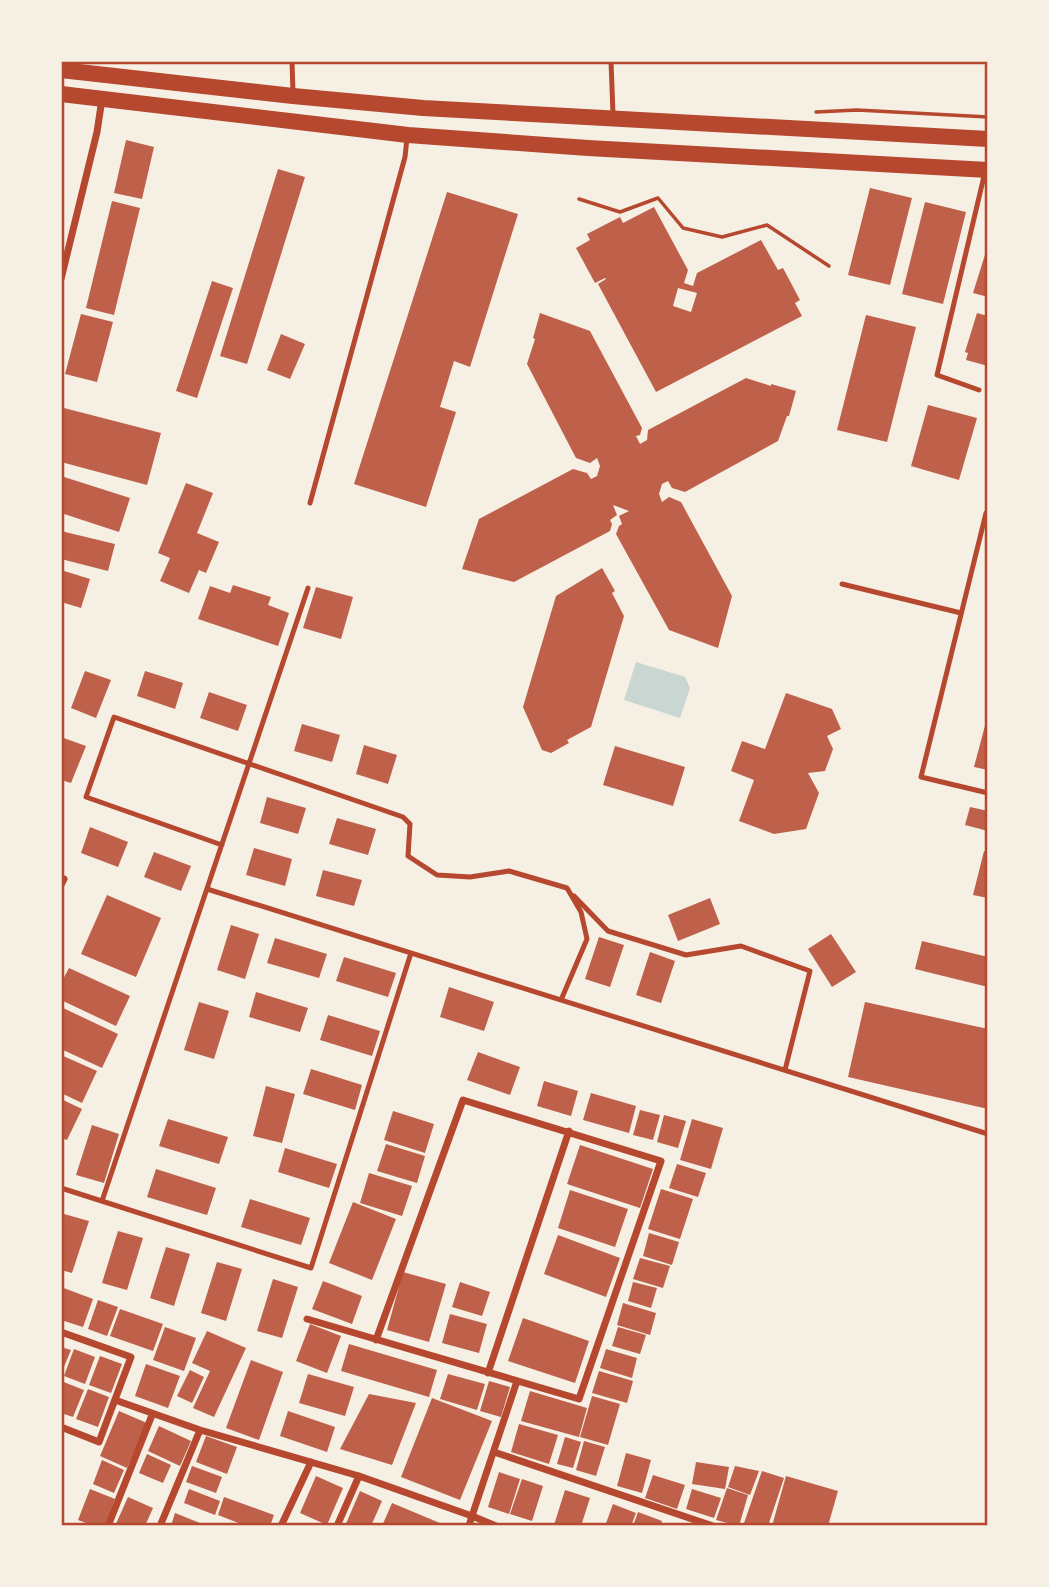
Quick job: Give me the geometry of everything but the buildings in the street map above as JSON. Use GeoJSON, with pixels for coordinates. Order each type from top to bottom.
{"type":"FeatureCollection","features":[{"type":"Feature","properties":{"kind":"main road"},"geometry":{"type":"LineString","coordinates":[[61,69],[423,108],[988,139]]}},
{"type":"Feature","properties":{"kind":"main road"},"geometry":{"type":"LineString","coordinates":[[61,94],[408,135],[986,170]]}},
{"type":"Feature","properties":{"kind":"street"},"geometry":{"type":"LineString","coordinates":[[61,279],[97,132],[102,98]]}},
{"type":"Feature","properties":{"kind":"street"},"geometry":{"type":"LineString","coordinates":[[307,1319],[376,1340],[488,1373],[579,1399],[661,1161],[463,1100],[376,1340]]}},
{"type":"Feature","properties":{"kind":"street"},"geometry":{"type":"LineString","coordinates":[[488,1373],[569,1131]]}},
{"type":"Feature","properties":{"kind":"street"},"geometry":{"type":"LineString","coordinates":[[61,1332],[131,1357],[99,1442],[61,1427]]}},
{"type":"Feature","properties":{"kind":"street"},"geometry":{"type":"LineString","coordinates":[[468,1526],[517,1381]]}},
{"type":"Feature","properties":{"kind":"street"},"geometry":{"type":"LineString","coordinates":[[115,1400],[200,1430],[359,1476],[496,1526]]}},
{"type":"Feature","properties":{"kind":"street"},"geometry":{"type":"LineString","coordinates":[[108,1526],[152,1415]]}},
{"type":"Feature","properties":{"kind":"street"},"geometry":{"type":"LineString","coordinates":[[160,1526],[200,1430]]}},
{"type":"Feature","properties":{"kind":"street"},"geometry":{"type":"LineString","coordinates":[[494,1452],[713,1526]]}},
{"type":"Feature","properties":{"kind":"street"},"geometry":{"type":"LineString","coordinates":[[281,1526],[311,1462]]}},
{"type":"Feature","properties":{"kind":"street"},"geometry":{"type":"LineString","coordinates":[[337,1526],[359,1476]]}},
{"type":"Feature","properties":{"kind":"lane"},"geometry":{"type":"LineString","coordinates":[[292,61],[293,96]]}},
{"type":"Feature","properties":{"kind":"lane"},"geometry":{"type":"LineString","coordinates":[[611,61],[613,118]]}},
{"type":"Feature","properties":{"kind":"lane"},"geometry":{"type":"LineString","coordinates":[[310,503],[401,170],[408,135]]}},
{"type":"Feature","properties":{"kind":"lane"},"geometry":{"type":"LineString","coordinates":[[979,390],[937,375],[986,170]]}},
{"type":"Feature","properties":{"kind":"lane"},"geometry":{"type":"LineString","coordinates":[[988,514],[986,513],[921,777],[988,793]]}},
{"type":"Feature","properties":{"kind":"lane"},"geometry":{"type":"LineString","coordinates":[[842,584],[961,613]]}},
{"type":"Feature","properties":{"kind":"lane"},"geometry":{"type":"LineString","coordinates":[[102,1201],[308,588]]}},
{"type":"Feature","properties":{"kind":"lane"},"geometry":{"type":"LineString","coordinates":[[222,845],[86,797],[114,717],[403,817],[410,824],[408,856],[436,875],[470,877],[509,871],[567,888],[608,931],[686,955],[741,946],[810,971],[785,1070]]}},
{"type":"Feature","properties":{"kind":"lane"},"geometry":{"type":"LineString","coordinates":[[561,1000],[587,939],[581,912],[567,888]]}},
{"type":"Feature","properties":{"kind":"lane"},"geometry":{"type":"LineString","coordinates":[[207,889],[988,1134]]}},
{"type":"Feature","properties":{"kind":"lane"},"geometry":{"type":"LineString","coordinates":[[61,1188],[311,1268],[411,953]]}},
{"type":"Feature","properties":{"kind":"path"},"geometry":{"type":"LineString","coordinates":[[814,112],[857,110],[988,117]]}},
{"type":"Feature","properties":{"kind":"path"},"geometry":{"type":"LineString","coordinates":[[579,199],[620,212],[658,198],[683,228],[722,237],[766,225],[829,266]]}},
{"type":"Feature","properties":{"kind":"shaded area"},"geometry":{"type":"Polygon","coordinates":[[[636,662],[685,677],[690,688],[680,718],[624,700],[636,662]]]}}]}
